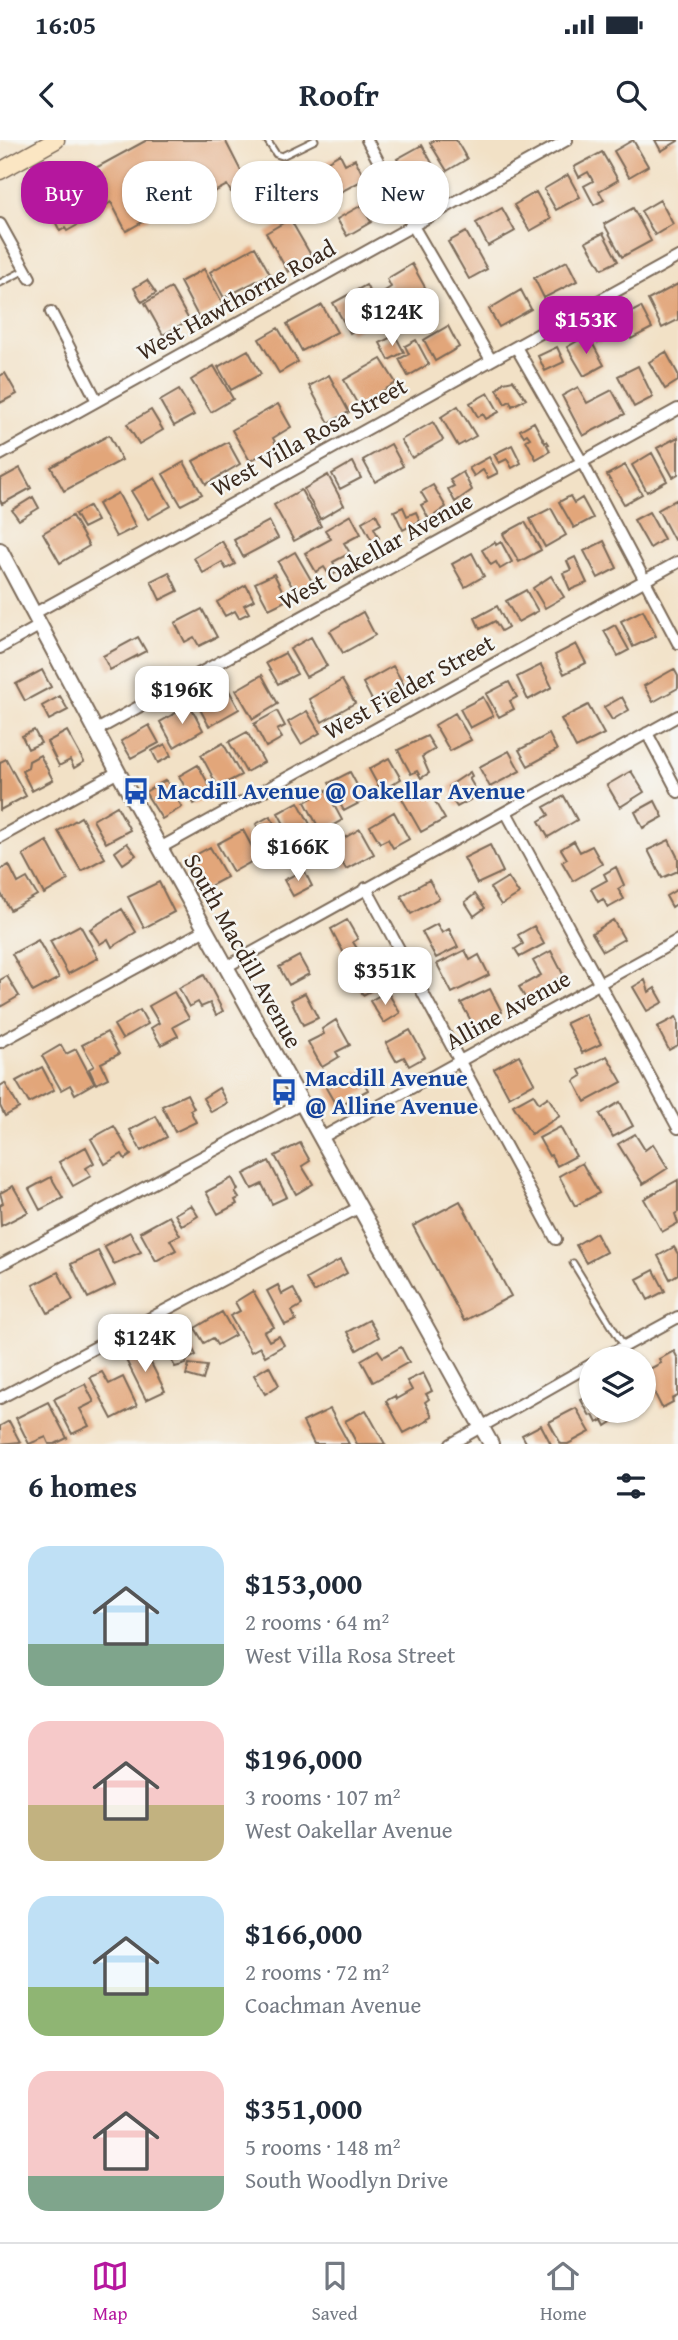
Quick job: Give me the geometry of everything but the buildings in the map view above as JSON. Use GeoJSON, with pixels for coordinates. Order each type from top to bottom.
{"type":"FeatureCollection","features":[{"type":"Feature","properties":{"kind":"main road"},"geometry":{"type":"LineString","coordinates":[[0,171],[56,140]]}},
{"type":"Feature","properties":{"kind":"street"},"geometry":{"type":"LineString","coordinates":[[367,140],[413,226],[491,360]]}},
{"type":"Feature","properties":{"kind":"street","name":"West Hawthorne Road"},"geometry":{"type":"LineString","coordinates":[[0,455],[567,140]]}},
{"type":"Feature","properties":{"kind":"street"},"geometry":{"type":"LineString","coordinates":[[0,224],[28,274]]}},
{"type":"Feature","properties":{"kind":"street","name":"West Villa Rosa Street"},"geometry":{"type":"LineString","coordinates":[[0,648],[38,619],[491,360],[678,257]]}},
{"type":"Feature","properties":{"kind":"street"},"geometry":{"type":"LineString","coordinates":[[51,312],[97,401]]}},
{"type":"Feature","properties":{"kind":"street"},"geometry":{"type":"LineString","coordinates":[[516,346],[582,462],[678,643]]}},
{"type":"Feature","properties":{"kind":"street","name":"West Oakellar Avenue"},"geometry":{"type":"LineString","coordinates":[[95,731],[678,409]]}},
{"type":"Feature","properties":{"kind":"street","name":"South Macdill Avenue"},"geometry":{"type":"LineString","coordinates":[[0,550],[95,731],[491,1444]]}},
{"type":"Feature","properties":{"kind":"street","name":"West Fielder Street"},"geometry":{"type":"LineString","coordinates":[[160,848],[678,562]]}},
{"type":"Feature","properties":{"kind":"street"},"geometry":{"type":"LineString","coordinates":[[226,967],[678,716]]}},
{"type":"Feature","properties":{"kind":"street"},"geometry":{"type":"LineString","coordinates":[[647,733],[678,792]]}},
{"type":"Feature","properties":{"kind":"street"},"geometry":{"type":"LineString","coordinates":[[0,837],[118,772]]}},
{"type":"Feature","properties":{"kind":"street"},"geometry":{"type":"LineString","coordinates":[[506,812],[678,1128]]}},
{"type":"Feature","properties":{"kind":"street"},"geometry":{"type":"LineString","coordinates":[[366,888],[556,1239]]}},
{"type":"Feature","properties":{"kind":"street"},"geometry":{"type":"LineString","coordinates":[[0,1042],[205,930]]}},
{"type":"Feature","properties":{"kind":"street","name":"Alline Avenue"},"geometry":{"type":"LineString","coordinates":[[321,1138],[678,940]]}},
{"type":"Feature","properties":{"kind":"street"},"geometry":{"type":"LineString","coordinates":[[0,1265],[301,1104]]}},
{"type":"Feature","properties":{"kind":"street"},"geometry":{"type":"LineString","coordinates":[[0,1398],[358,1208]]}},
{"type":"Feature","properties":{"kind":"street"},"geometry":{"type":"LineString","coordinates":[[624,1346],[678,1317]]}},
{"type":"Feature","properties":{"kind":"street"},"geometry":{"type":"LineString","coordinates":[[451,1444],[579,1371]]}},
{"type":"Feature","properties":{"kind":"lane"},"geometry":{"type":"LineString","coordinates":[[267,140],[276,153],[282,156],[313,141]]}},
{"type":"Feature","properties":{"kind":"lane"},"geometry":{"type":"LineString","coordinates":[[0,283],[28,274]]}},
{"type":"Feature","properties":{"kind":"lane"},"geometry":{"type":"LineString","coordinates":[[573,1263],[624,1346]]}},
{"type":"Feature","properties":{"kind":"place","name":"Macdill Avenue @ Oakellar Avenue"},"geometry":{"type":"Point","coordinates":[136,791]}},
{"type":"Feature","properties":{"kind":"place","name":"Macdill Avenue @ Alline Avenue"},"geometry":{"type":"Point","coordinates":[284,1092]}}]}
